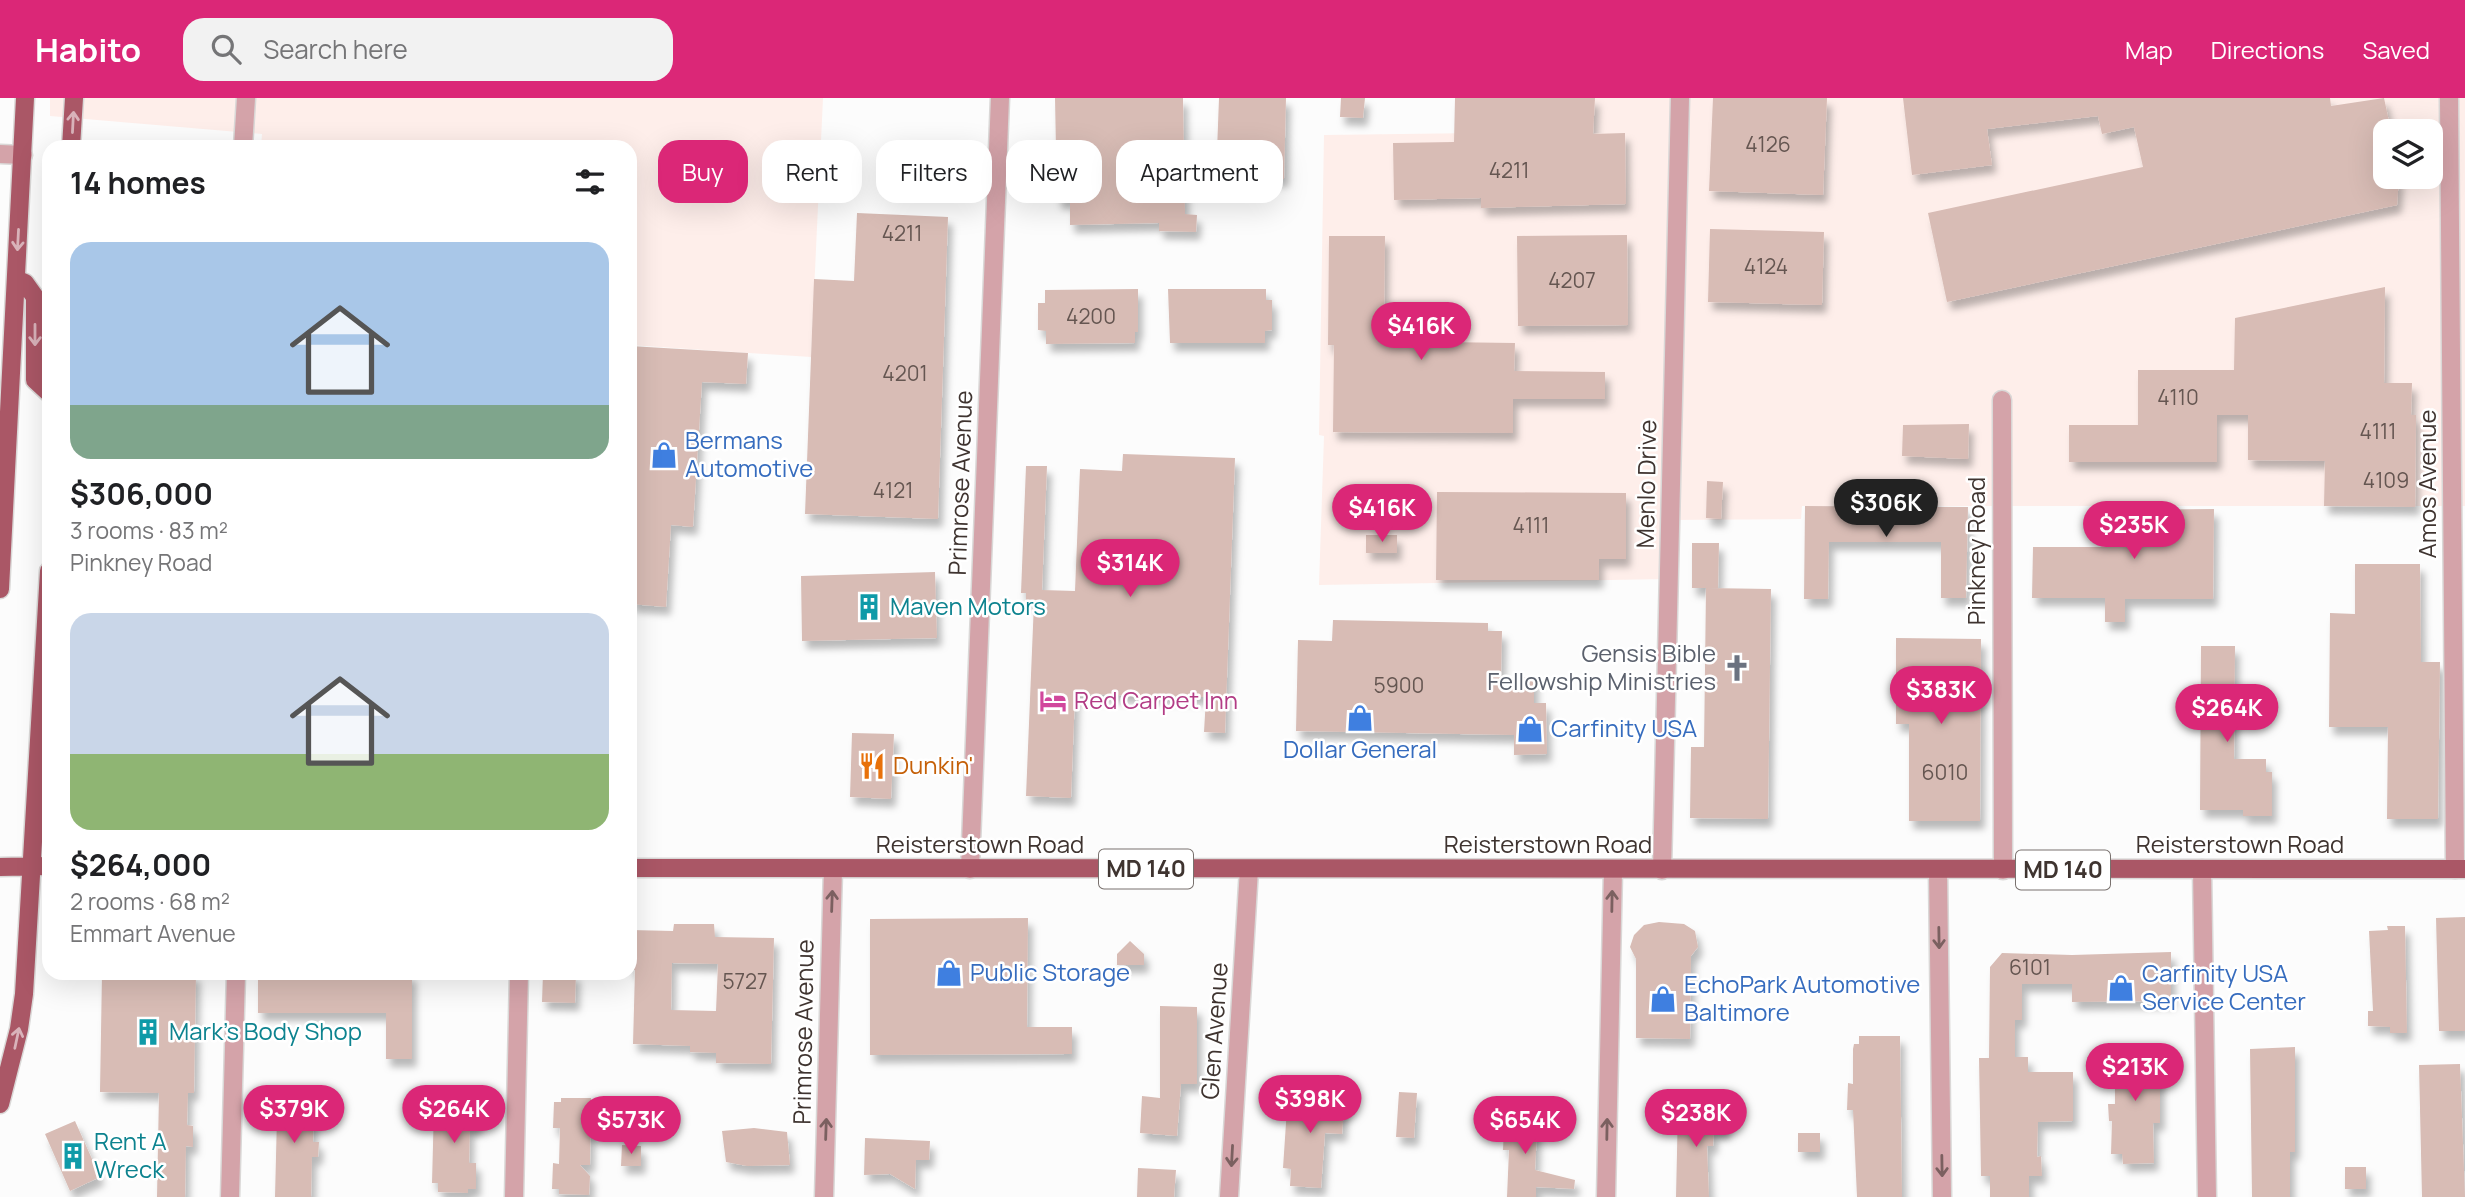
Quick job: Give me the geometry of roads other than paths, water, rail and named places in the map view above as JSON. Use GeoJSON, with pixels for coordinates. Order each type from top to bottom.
{"type":"FeatureCollection","features":[{"type":"Feature","properties":{"kind":"main road"},"geometry":{"type":"LineString","coordinates":[[0,589],[5,393],[16,279],[26,98]]}},
{"type":"Feature","properties":{"kind":"main road"},"geometry":{"type":"LineString","coordinates":[[71,140],[74,98]]}},
{"type":"Feature","properties":{"kind":"main road"},"geometry":{"type":"LineString","coordinates":[[16,279],[25,283],[35,298],[35,380],[42,386]]}},
{"type":"Feature","properties":{"kind":"main road"},"geometry":{"type":"LineString","coordinates":[[0,1104],[19,1029],[41,866],[42,829]]}},
{"type":"Feature","properties":{"kind":"main road"},"geometry":{"type":"LineString","coordinates":[[0,867],[41,866]]}},
{"type":"Feature","properties":{"kind":"main road","name":"Reisterstown Road"},"geometry":{"type":"LineString","coordinates":[[637,868],[2460,869]]}},
{"type":"Feature","properties":{"kind":"street"},"geometry":{"type":"LineString","coordinates":[[243,140],[246,98]]}},
{"type":"Feature","properties":{"kind":"street","name":"Primrose Avenue"},"geometry":{"type":"LineString","coordinates":[[970,869],[1000,98]]}},
{"type":"Feature","properties":{"kind":"street","name":"Menlo Drive"},"geometry":{"type":"LineString","coordinates":[[1662,870],[1680,98]]}},
{"type":"Feature","properties":{"kind":"street","name":"Amos Avenue"},"geometry":{"type":"LineString","coordinates":[[2449,98],[2460,869]]}},
{"type":"Feature","properties":{"kind":"street"},"geometry":{"type":"LineString","coordinates":[[0,154],[23,155]]}},
{"type":"Feature","properties":{"kind":"street","name":"Pinkney Road"},"geometry":{"type":"LineString","coordinates":[[2002,400],[2003,870]]}},
{"type":"Feature","properties":{"kind":"street","name":"Primrose Avenue"},"geometry":{"type":"LineString","coordinates":[[824,1197],[833,869]]}},
{"type":"Feature","properties":{"kind":"street","name":"Glen Avenue"},"geometry":{"type":"LineString","coordinates":[[1229,1197],[1249,869]]}},
{"type":"Feature","properties":{"kind":"street"},"geometry":{"type":"LineString","coordinates":[[2202,869],[2207,1197]]}},
{"type":"Feature","properties":{"kind":"street"},"geometry":{"type":"LineString","coordinates":[[1606,1197],[1613,870]]}},
{"type":"Feature","properties":{"kind":"street"},"geometry":{"type":"LineString","coordinates":[[1938,870],[1942,1197]]}},
{"type":"Feature","properties":{"kind":"street"},"geometry":{"type":"LineString","coordinates":[[230,1197],[236,980]]}},
{"type":"Feature","properties":{"kind":"street"},"geometry":{"type":"LineString","coordinates":[[514,1197],[519,980]]}},
{"type":"Feature","properties":{"kind":"place","name":"Bermans Automotive"},"geometry":{"type":"Point","coordinates":[664,455]}},
{"type":"Feature","properties":{"kind":"place","name":"Maven Motors"},"geometry":{"type":"Point","coordinates":[869,607]}},
{"type":"Feature","properties":{"kind":"place","name":"Gensis Bible Fellowship Ministries"},"geometry":{"type":"Point","coordinates":[1737,668]}},
{"type":"Feature","properties":{"kind":"place","name":"Red Carpet Inn"},"geometry":{"type":"Point","coordinates":[1053,701]}},
{"type":"Feature","properties":{"kind":"place","name":"Dollar General"},"geometry":{"type":"Point","coordinates":[1360,718]}},
{"type":"Feature","properties":{"kind":"place","name":"Carfinity USA"},"geometry":{"type":"Point","coordinates":[1530,729]}},
{"type":"Feature","properties":{"kind":"place","name":"Dunkin'"},"geometry":{"type":"Point","coordinates":[872,766]}},
{"type":"Feature","properties":{"kind":"place","name":"Public Storage"},"geometry":{"type":"Point","coordinates":[949,973]}},
{"type":"Feature","properties":{"kind":"place","name":"Carfinity USA Service Center"},"geometry":{"type":"Point","coordinates":[2121,988]}},
{"type":"Feature","properties":{"kind":"place","name":"EchoPark Automotive Baltimore"},"geometry":{"type":"Point","coordinates":[1663,999]}},
{"type":"Feature","properties":{"kind":"place","name":"Mark's Body Shop"},"geometry":{"type":"Point","coordinates":[148,1032]}},
{"type":"Feature","properties":{"kind":"place","name":"Rent A Wreck"},"geometry":{"type":"Point","coordinates":[73,1156]}}]}
